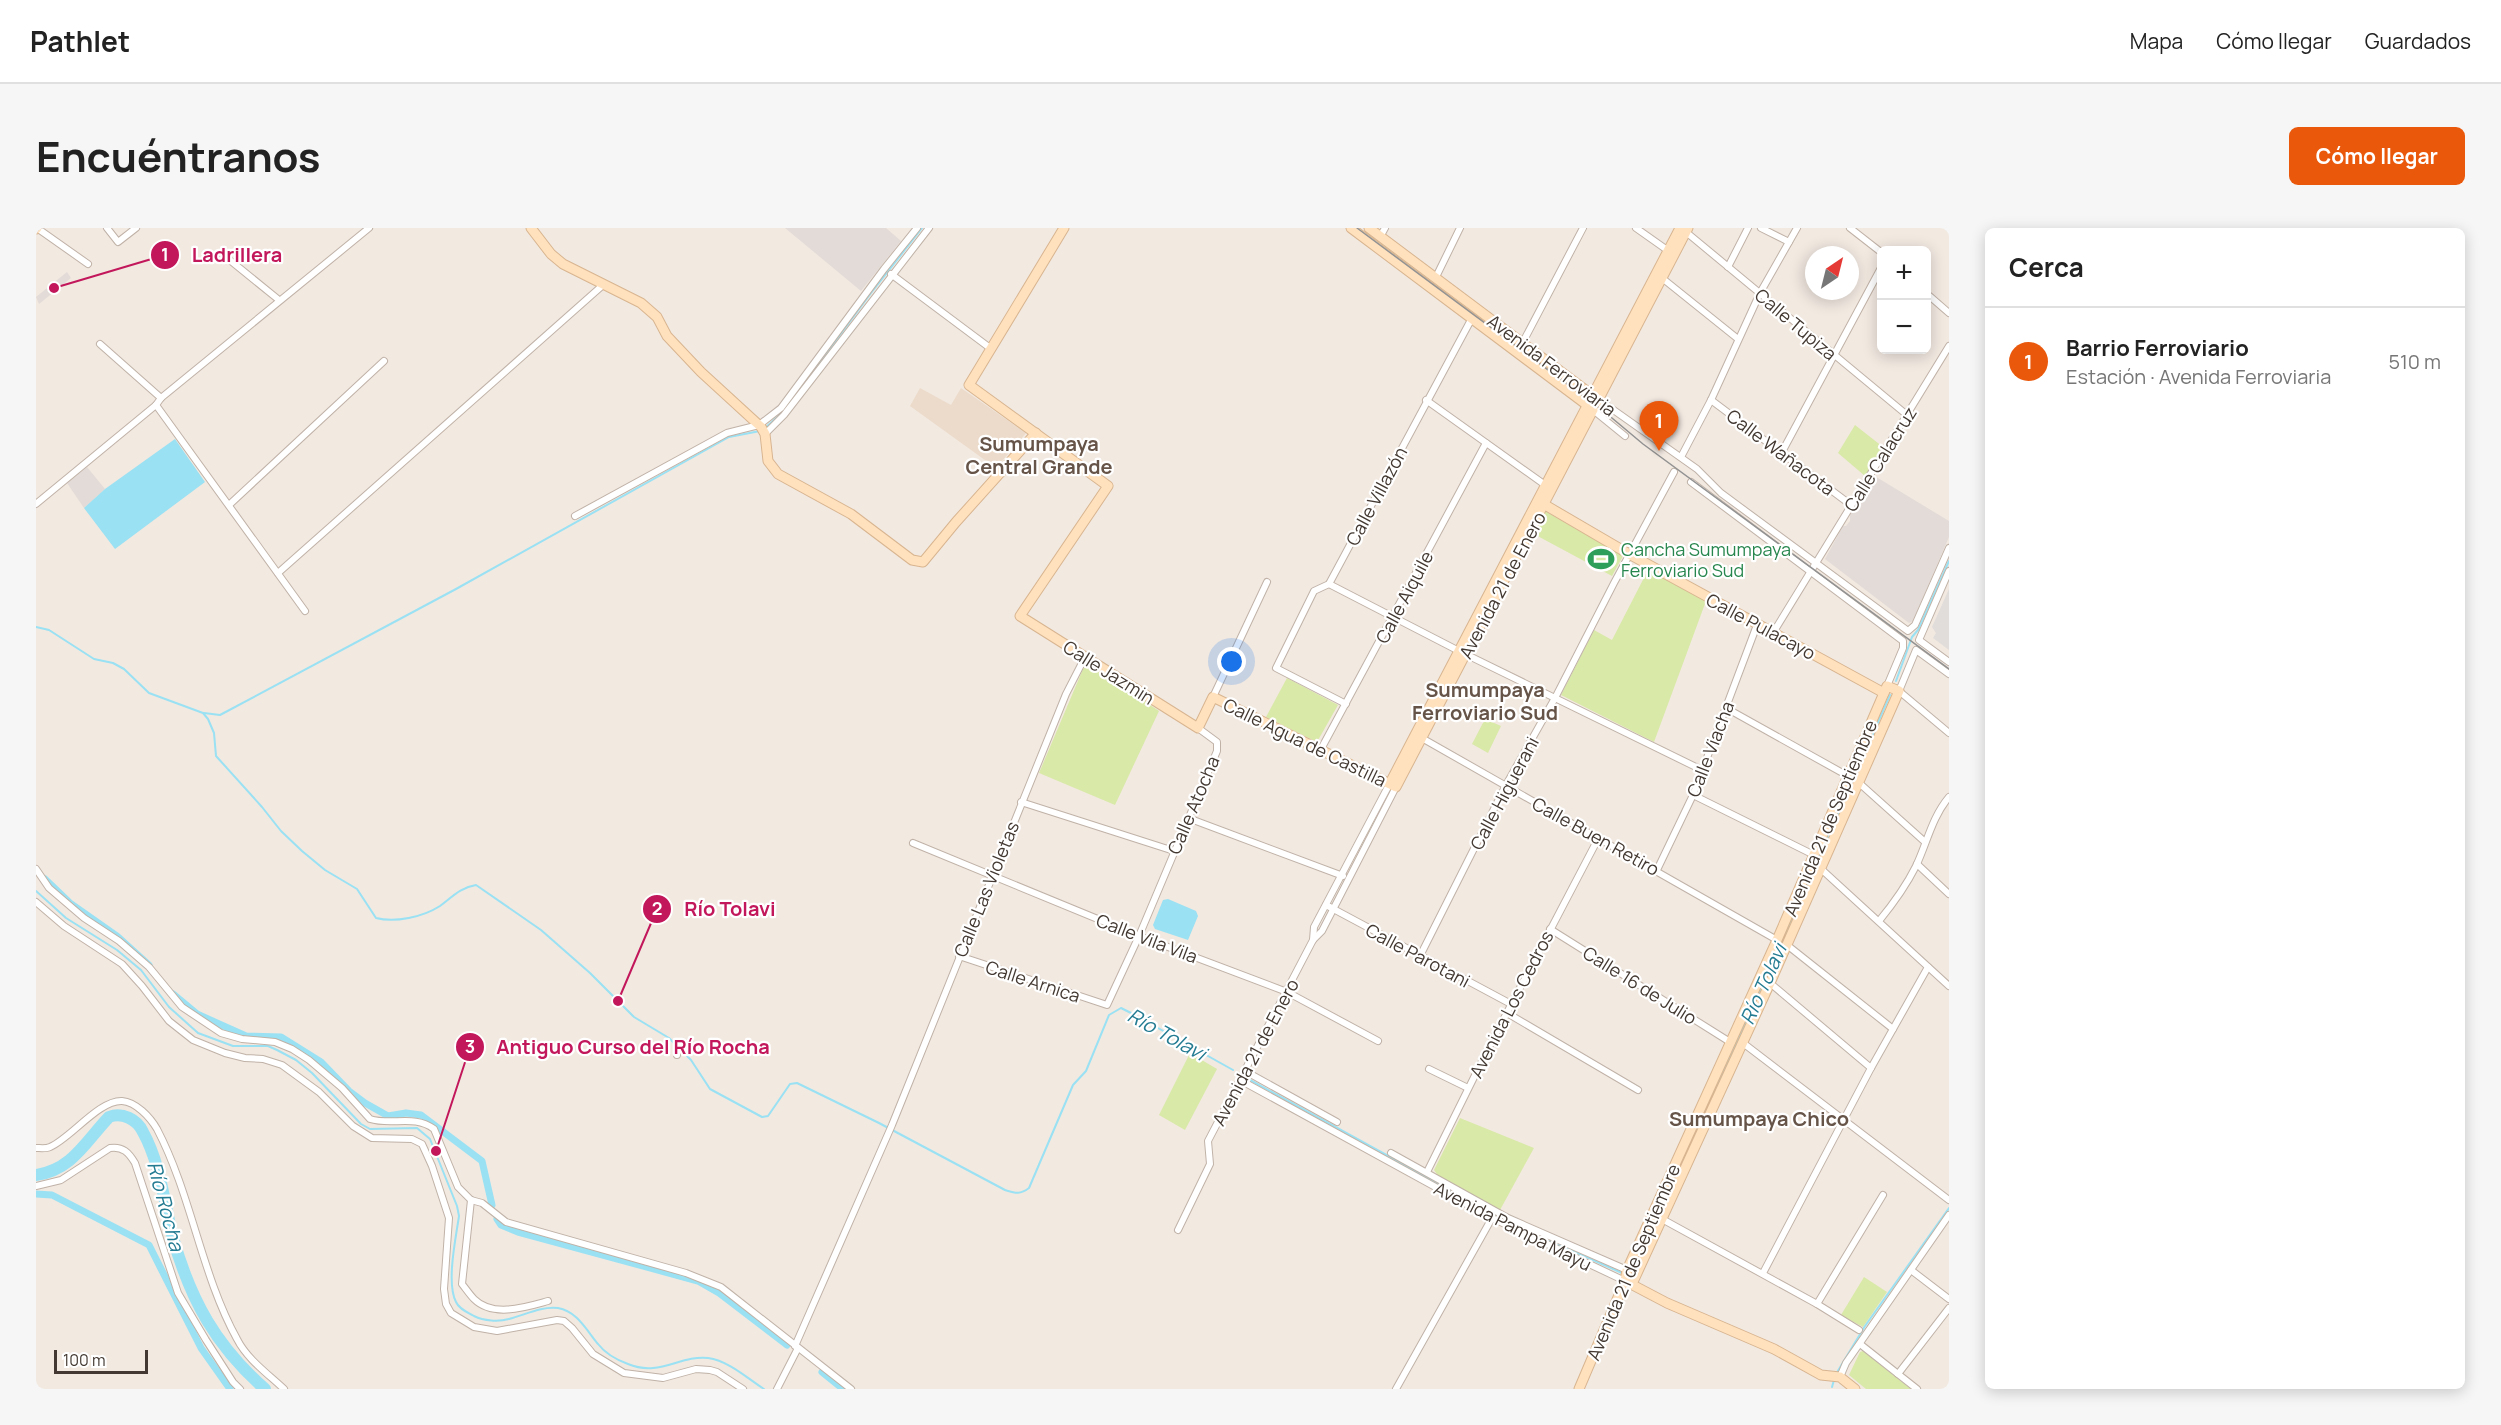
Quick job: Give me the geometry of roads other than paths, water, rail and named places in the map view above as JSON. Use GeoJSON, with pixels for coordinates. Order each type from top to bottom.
{"type":"FeatureCollection","features":[{"type":"Feature","properties":{"kind":"street"},"geometry":{"type":"LineString","coordinates":[[36,228],[88,264]]}},
{"type":"Feature","properties":{"kind":"street"},"geometry":{"type":"LineString","coordinates":[[107,228],[118,242],[136,228]]}},
{"type":"Feature","properties":{"kind":"street"},"geometry":{"type":"LineString","coordinates":[[36,504],[156,405],[160,398],[369,228]]}},
{"type":"Feature","properties":{"kind":"street"},"geometry":{"type":"LineString","coordinates":[[531,228],[551,254],[563,264],[641,303],[657,317],[674,344],[762,430],[768,461],[778,474],[851,514],[912,560],[923,562],[1036,433],[969,385],[1064,228]]}},
{"type":"Feature","properties":{"kind":"street"},"geometry":{"type":"LineString","coordinates":[[762,430],[917,228]]}},
{"type":"Feature","properties":{"kind":"street"},"geometry":{"type":"LineString","coordinates":[[575,516],[727,433],[762,430],[784,415],[891,274],[929,228]]}},
{"type":"Feature","properties":{"kind":"street","name":"Avenida Ferroviaria"},"geometry":{"type":"LineString","coordinates":[[1351,228],[1625,435]]}},
{"type":"Feature","properties":{"kind":"street","name":"Avenida Ferroviaria"},"geometry":{"type":"LineString","coordinates":[[1369,228],[1383,232],[1436,277],[1595,397],[1697,469],[1721,493],[1908,631],[1915,625],[1949,548]]}},
{"type":"Feature","properties":{"kind":"street"},"geometry":{"type":"LineString","coordinates":[[1436,277],[1460,228]]}},
{"type":"Feature","properties":{"kind":"street"},"geometry":{"type":"LineString","coordinates":[[1523,342],[1583,228]]}},
{"type":"Feature","properties":{"kind":"street"},"geometry":{"type":"LineString","coordinates":[[1636,228],[1671,252]]}},
{"type":"Feature","properties":{"kind":"street"},"geometry":{"type":"LineString","coordinates":[[1728,267],[1748,228]]}},
{"type":"Feature","properties":{"kind":"street"},"geometry":{"type":"LineString","coordinates":[[1761,228],[1789,242]]}},
{"type":"Feature","properties":{"kind":"street"},"geometry":{"type":"LineString","coordinates":[[1682,458],[1760,293],[1797,228]]}},
{"type":"Feature","properties":{"kind":"street"},"geometry":{"type":"LineString","coordinates":[[1850,228],[1877,251]]}},
{"type":"Feature","properties":{"kind":"street","name":"Avenida 21 de Enero"},"geometry":{"type":"LineString","coordinates":[[1178,1230],[1210,1164],[1208,1141],[1313,940],[1322,931],[1333,910],[1418,736],[1685,229]]}},
{"type":"Feature","properties":{"kind":"street","name":"Calle Tupiza"},"geometry":{"type":"LineString","coordinates":[[1685,229],[1907,415]]}},
{"type":"Feature","properties":{"kind":"street","name":"Avenida 21 de Enero"},"geometry":{"type":"LineString","coordinates":[[1595,397],[1662,278],[1671,252]]}},
{"type":"Feature","properties":{"kind":"street"},"geometry":{"type":"LineString","coordinates":[[221,253],[279,300]]}},
{"type":"Feature","properties":{"kind":"street"},"geometry":{"type":"LineString","coordinates":[[891,274],[990,348]]}},
{"type":"Feature","properties":{"kind":"street"},"geometry":{"type":"LineString","coordinates":[[1782,452],[1877,274]]}},
{"type":"Feature","properties":{"kind":"street"},"geometry":{"type":"LineString","coordinates":[[1662,278],[1738,339]]}},
{"type":"Feature","properties":{"kind":"street"},"geometry":{"type":"LineString","coordinates":[[278,573],[603,285]]}},
{"type":"Feature","properties":{"kind":"street"},"geometry":{"type":"LineString","coordinates":[[1931,297],[1949,313]]}},
{"type":"Feature","properties":{"kind":"street","name":"Calle Villazón"},"geometry":{"type":"LineString","coordinates":[[1346,704],[1276,668],[1314,591],[1329,584],[1472,318]]}},
{"type":"Feature","properties":{"kind":"street"},"geometry":{"type":"LineString","coordinates":[[100,344],[160,398]]}},
{"type":"Feature","properties":{"kind":"street","name":"Calle Calacruz"},"geometry":{"type":"LineString","coordinates":[[1811,572],[1949,346]]}},
{"type":"Feature","properties":{"kind":"street"},"geometry":{"type":"LineString","coordinates":[[229,505],[384,361]]}},
{"type":"Feature","properties":{"kind":"street"},"geometry":{"type":"LineString","coordinates":[[1426,400],[1548,488]]}},
{"type":"Feature","properties":{"kind":"street","name":"Calle Wañacota"},"geometry":{"type":"LineString","coordinates":[[1711,400],[1851,505]]}},
{"type":"Feature","properties":{"kind":"street"},"geometry":{"type":"LineString","coordinates":[[156,405],[305,611]]}},
{"type":"Feature","properties":{"kind":"street","name":"Calle Jazmin"},"geometry":{"type":"LineString","coordinates":[[1036,433],[1108,486],[1020,616],[1198,728]]}},
{"type":"Feature","properties":{"kind":"street","name":"Calle Aiquile"},"geometry":{"type":"LineString","coordinates":[[1320,750],[1394,617],[1486,443]]}},
{"type":"Feature","properties":{"kind":"street","name":"Calle Higuerani"},"geometry":{"type":"LineString","coordinates":[[1420,956],[1506,785],[1555,698],[1674,472]]}},
{"type":"Feature","properties":{"kind":"street"},"geometry":{"type":"LineString","coordinates":[[1691,482],[1811,572],[1773,633]]}},
{"type":"Feature","properties":{"kind":"street","name":"Calle Pulacayo"},"geometry":{"type":"LineString","coordinates":[[1541,502],[1757,625],[1886,690],[1899,691],[1949,733]]}},
{"type":"Feature","properties":{"kind":"street"},"geometry":{"type":"LineString","coordinates":[[1949,571],[1919,640],[1949,662]]}},
{"type":"Feature","properties":{"kind":"street","name":"Avenida 21 de Septiembre"},"geometry":{"type":"LineString","coordinates":[[1628,1283],[1628,1270],[1777,940],[1903,648],[1903,641],[1811,572]]}},
{"type":"Feature","properties":{"kind":"street","name":"Calle Atocha"},"geometry":{"type":"LineString","coordinates":[[1107,1005],[1139,936],[1216,751],[1217,742],[1198,728],[1267,582]]}},
{"type":"Feature","properties":{"kind":"street"},"geometry":{"type":"LineString","coordinates":[[1329,584],[1702,770]]}},
{"type":"Feature","properties":{"kind":"street","name":"Calle Viacha"},"geometry":{"type":"LineString","coordinates":[[1657,870],[1693,795],[1757,625]]}},
{"type":"Feature","properties":{"kind":"street","name":"Avenida 21 de Septiembre"},"geometry":{"type":"LineString","coordinates":[[1579,1389],[1628,1283],[1662,1219],[1743,1043],[1916,650],[1949,674]]}},
{"type":"Feature","properties":{"kind":"street","name":"Calle Las Violetas"},"geometry":{"type":"LineString","coordinates":[[777,1389],[891,1127],[1021,802],[1066,694],[1085,657]]}},
{"type":"Feature","properties":{"kind":"street","name":"Calle Agua de Castilla"},"geometry":{"type":"LineString","coordinates":[[1213,697],[1393,785]]}},
{"type":"Feature","properties":{"kind":"street"},"geometry":{"type":"LineString","coordinates":[[1726,708],[1848,776]]}},
{"type":"Feature","properties":{"kind":"street","name":"Calle Buen Retiro"},"geometry":{"type":"LineString","coordinates":[[1418,736],[1777,940]]}},
{"type":"Feature","properties":{"kind":"street"},"geometry":{"type":"LineString","coordinates":[[1858,782],[1925,842]]}},
{"type":"Feature","properties":{"kind":"street","name":"Avenida 21 de Enero"},"geometry":{"type":"LineString","coordinates":[[1313,940],[1314,927],[1393,785]]}},
{"type":"Feature","properties":{"kind":"street"},"geometry":{"type":"LineString","coordinates":[[1693,795],[1814,855]]}},
{"type":"Feature","properties":{"kind":"street"},"geometry":{"type":"LineString","coordinates":[[1879,921],[1897,899],[1917,864],[1940,808],[1949,797]]}},
{"type":"Feature","properties":{"kind":"street"},"geometry":{"type":"LineString","coordinates":[[1021,802],[1173,851]]}},
{"type":"Feature","properties":{"kind":"street"},"geometry":{"type":"LineString","coordinates":[[1188,818],[1349,878]]}},
{"type":"Feature","properties":{"kind":"street","name":"Avenida Los Cedros"},"geometry":{"type":"LineString","coordinates":[[1427,1172],[1511,1004],[1599,837]]}},
{"type":"Feature","properties":{"kind":"street","name":"Calle Vila Vila"},"geometry":{"type":"LineString","coordinates":[[913,843],[1139,936],[1287,992],[1378,1041]]}},
{"type":"Feature","properties":{"kind":"street"},"geometry":{"type":"LineString","coordinates":[[1917,864],[1949,894]]}},
{"type":"Feature","properties":{"kind":"street"},"geometry":{"type":"LineString","coordinates":[[1820,868],[1949,986]]}},
{"type":"Feature","properties":{"kind":"street"},"geometry":{"type":"LineString","coordinates":[[36,869],[49,888],[84,918],[119,941],[149,966],[182,1007],[209,1026],[232,1036],[275,1042],[292,1049],[342,1088],[370,1119],[377,1121],[417,1120],[434,1129],[458,1187],[471,1200],[482,1203],[506,1222],[714,1283],[851,1389]]}},
{"type":"Feature","properties":{"kind":"street"},"geometry":{"type":"LineString","coordinates":[[36,902],[64,926],[122,964],[169,1021],[193,1040],[225,1053],[245,1058],[263,1059],[282,1065],[319,1092],[352,1126],[372,1138],[412,1139],[422,1144],[432,1166],[449,1218],[444,1288],[448,1309],[458,1318],[474,1327],[497,1331],[557,1320],[564,1321],[577,1332],[593,1354],[624,1373],[663,1378],[696,1369],[710,1370],[743,1389]]}},
{"type":"Feature","properties":{"kind":"street","name":"Calle Parotani"},"geometry":{"type":"LineString","coordinates":[[1326,905],[1511,1004]]}},
{"type":"Feature","properties":{"kind":"street","name":"Calle 16 de Julio"},"geometry":{"type":"LineString","coordinates":[[1550,929],[1730,1042]]}},
{"type":"Feature","properties":{"kind":"street"},"geometry":{"type":"LineString","coordinates":[[1786,945],[1893,1029]]}},
{"type":"Feature","properties":{"kind":"street","name":"Calle Arnica"},"geometry":{"type":"LineString","coordinates":[[959,956],[1107,1005]]}},
{"type":"Feature","properties":{"kind":"street"},"geometry":{"type":"LineString","coordinates":[[1762,1273],[1871,1068],[1928,967]]}},
{"type":"Feature","properties":{"kind":"street"},"geometry":{"type":"LineString","coordinates":[[1770,983],[1871,1068]]}},
{"type":"Feature","properties":{"kind":"street"},"geometry":{"type":"LineString","coordinates":[[1507,1013],[1638,1090]]}},
{"type":"Feature","properties":{"kind":"street"},"geometry":{"type":"LineString","coordinates":[[677,1054],[678,1042]]}},
{"type":"Feature","properties":{"kind":"street"},"geometry":{"type":"LineString","coordinates":[[1743,1043],[1949,1200]]}},
{"type":"Feature","properties":{"kind":"street"},"geometry":{"type":"LineString","coordinates":[[1429,1069],[1468,1088]]}},
{"type":"Feature","properties":{"kind":"street"},"geometry":{"type":"LineString","coordinates":[[1245,1071],[1337,1122]]}},
{"type":"Feature","properties":{"kind":"street","name":"Avenida Pampa Mayu"},"geometry":{"type":"LineString","coordinates":[[1240,1080],[1492,1218],[1666,1303],[1774,1349],[1821,1375],[1840,1377],[1855,1389]]}},
{"type":"Feature","properties":{"kind":"street"},"geometry":{"type":"LineString","coordinates":[[36,1148],[49,1148],[110,1102],[124,1101],[148,1117],[156,1128],[176,1176],[219,1299],[237,1340],[245,1352],[284,1389]]}},
{"type":"Feature","properties":{"kind":"street"},"geometry":{"type":"LineString","coordinates":[[36,1186],[61,1180],[110,1148],[117,1147],[130,1154],[139,1173],[178,1293],[233,1382],[240,1389]]}},
{"type":"Feature","properties":{"kind":"street","name":"Avenida Pampa Mayu"},"geometry":{"type":"LineString","coordinates":[[1391,1153],[1508,1218],[1628,1270]]}},
{"type":"Feature","properties":{"kind":"street"},"geometry":{"type":"LineString","coordinates":[[1817,1304],[1883,1195]]}},
{"type":"Feature","properties":{"kind":"street"},"geometry":{"type":"LineString","coordinates":[[471,1200],[462,1284],[475,1301],[494,1309],[520,1309],[548,1301]]}},
{"type":"Feature","properties":{"kind":"street"},"geometry":{"type":"LineString","coordinates":[[1840,1377],[1846,1363],[1949,1215]]}},
{"type":"Feature","properties":{"kind":"street"},"geometry":{"type":"LineString","coordinates":[[1396,1389],[1492,1218]]}},
{"type":"Feature","properties":{"kind":"street"},"geometry":{"type":"LineString","coordinates":[[1662,1219],[1762,1273],[1859,1330]]}},
{"type":"Feature","properties":{"kind":"street"},"geometry":{"type":"LineString","coordinates":[[1942,1225],[1949,1230]]}},
{"type":"Feature","properties":{"kind":"street"},"geometry":{"type":"LineString","coordinates":[[1911,1270],[1949,1299]]}},
{"type":"Feature","properties":{"kind":"street"},"geometry":{"type":"LineString","coordinates":[[1898,1374],[1949,1308]]}},
{"type":"Feature","properties":{"kind":"street"},"geometry":{"type":"LineString","coordinates":[[1860,1344],[1917,1389]]}},
{"type":"Feature","properties":{"kind":"water"},"geometry":{"type":"Polygon","coordinates":[[[175,439],[205,482],[115,549],[84,508],[105,489],[175,439]]]}},
{"type":"Feature","properties":{"kind":"water"},"geometry":{"type":"Polygon","coordinates":[[[1168,899],[1196,911],[1198,916],[1188,940],[1155,929],[1153,925],[1163,900],[1168,899]]]}},
{"type":"Feature","properties":{"kind":"waterway"},"geometry":{"type":"LineString","coordinates":[[765,428],[782,413],[922,228]]}},
{"type":"Feature","properties":{"kind":"waterway"},"geometry":{"type":"LineString","coordinates":[[204,713],[220,715],[456,589],[729,437],[760,431]]}},
{"type":"Feature","properties":{"kind":"waterway","name":"Río Tolavi"},"geometry":{"type":"LineString","coordinates":[[1896,681],[1912,637],[1918,630],[1949,561]]}},
{"type":"Feature","properties":{"kind":"waterway","name":"Río Tolavi"},"geometry":{"type":"LineString","coordinates":[[36,627],[49,630],[94,659],[113,663],[124,669],[149,693],[203,713],[214,733],[216,756],[281,831],[302,851],[325,870],[357,889],[376,918],[392,920],[417,916],[440,906],[461,890],[476,885],[541,930],[590,973],[634,1017],[669,1038],[691,1060],[710,1089],[762,1117],[768,1116],[790,1084],[797,1083],[879,1123],[1005,1190],[1015,1193],[1029,1188],[1073,1085],[1086,1071],[1109,1015],[1121,1008],[1233,1070]]}},
{"type":"Feature","properties":{"kind":"waterway","name":"Río Tolavi"},"geometry":{"type":"LineString","coordinates":[[1631,1271],[1736,1045],[1890,695]]}},
{"type":"Feature","properties":{"kind":"waterway"},"geometry":{"type":"LineString","coordinates":[[45,879],[70,903],[117,936],[149,965]]}},
{"type":"Feature","properties":{"kind":"waterway"},"geometry":{"type":"LineString","coordinates":[[36,891],[66,918],[117,950],[141,970],[169,1007],[198,1033],[233,1046],[268,1046],[277,1050],[296,1060],[312,1073],[361,1124],[370,1129],[417,1128],[430,1139],[459,1216],[452,1272],[453,1294],[459,1307],[478,1318],[496,1321],[539,1310],[558,1308],[571,1313],[601,1347],[628,1364],[650,1368],[708,1358],[730,1366],[764,1389]]}},
{"type":"Feature","properties":{"kind":"waterway"},"geometry":{"type":"LineString","coordinates":[[173,994],[197,1014],[246,1036],[281,1037],[321,1062],[349,1091],[388,1116],[406,1113],[421,1115],[482,1161],[492,1205]]}},
{"type":"Feature","properties":{"kind":"waterway","name":"Río Tolavi"},"geometry":{"type":"LineString","coordinates":[[1250,1080],[1510,1223],[1622,1273]]}},
{"type":"Feature","properties":{"kind":"waterway","name":"Río Rocha"},"geometry":{"type":"LineString","coordinates":[[36,1175],[49,1172],[69,1161],[109,1117],[124,1116],[137,1123],[154,1158],[173,1238],[197,1302],[207,1321],[232,1356],[265,1389]]}},
{"type":"Feature","properties":{"kind":"waterway"},"geometry":{"type":"LineString","coordinates":[[36,1194],[52,1195],[149,1245],[201,1348],[230,1389]]}},
{"type":"Feature","properties":{"kind":"waterway"},"geometry":{"type":"LineString","coordinates":[[1836,1374],[1865,1326],[1949,1208]]}},
{"type":"Feature","properties":{"kind":"waterway"},"geometry":{"type":"LineString","coordinates":[[497,1219],[501,1225],[518,1232],[698,1281],[719,1293],[787,1345]]}},
{"type":"Feature","properties":{"kind":"waterway"},"geometry":{"type":"LineString","coordinates":[[822,1372],[843,1389]]}},
{"type":"Feature","properties":{"kind":"waterway"},"geometry":{"type":"LineString","coordinates":[[1832,1387],[1834,1380]]}},
{"type":"Feature","properties":{"kind":"tram line"},"geometry":{"type":"LineString","coordinates":[[1357,228],[1606,413],[1643,444],[1949,669]]}},
{"type":"Feature","properties":{"kind":"place","name":"Ladrillera"},"geometry":{"type":"Point","coordinates":[54,288]}},
{"type":"Feature","properties":{"kind":"place","name":"Barrio Ferroviario"},"geometry":{"type":"Point","coordinates":[1659,451]}},
{"type":"Feature","properties":{"kind":"place","name":"Cancha Sumumpaya Ferroviario Sud"},"geometry":{"type":"Point","coordinates":[1601,559]}},
{"type":"Feature","properties":{"kind":"place","name":"Río Tolavi"},"geometry":{"type":"Point","coordinates":[618,1001]}},
{"type":"Feature","properties":{"kind":"place","name":"Antiguo Curso del Río Rocha"},"geometry":{"type":"Point","coordinates":[436,1151]}},
{"type":"Feature","properties":{"kind":"district","name":"Sumumpaya Central Grande"},"geometry":{"type":"Point","coordinates":[1039,454]}},
{"type":"Feature","properties":{"kind":"district","name":"Sumumpaya Ferroviario Sud"},"geometry":{"type":"Point","coordinates":[1485,700]}},
{"type":"Feature","properties":{"kind":"district","name":"Sumumpaya Chico"},"geometry":{"type":"Point","coordinates":[1759,1118]}}]}
